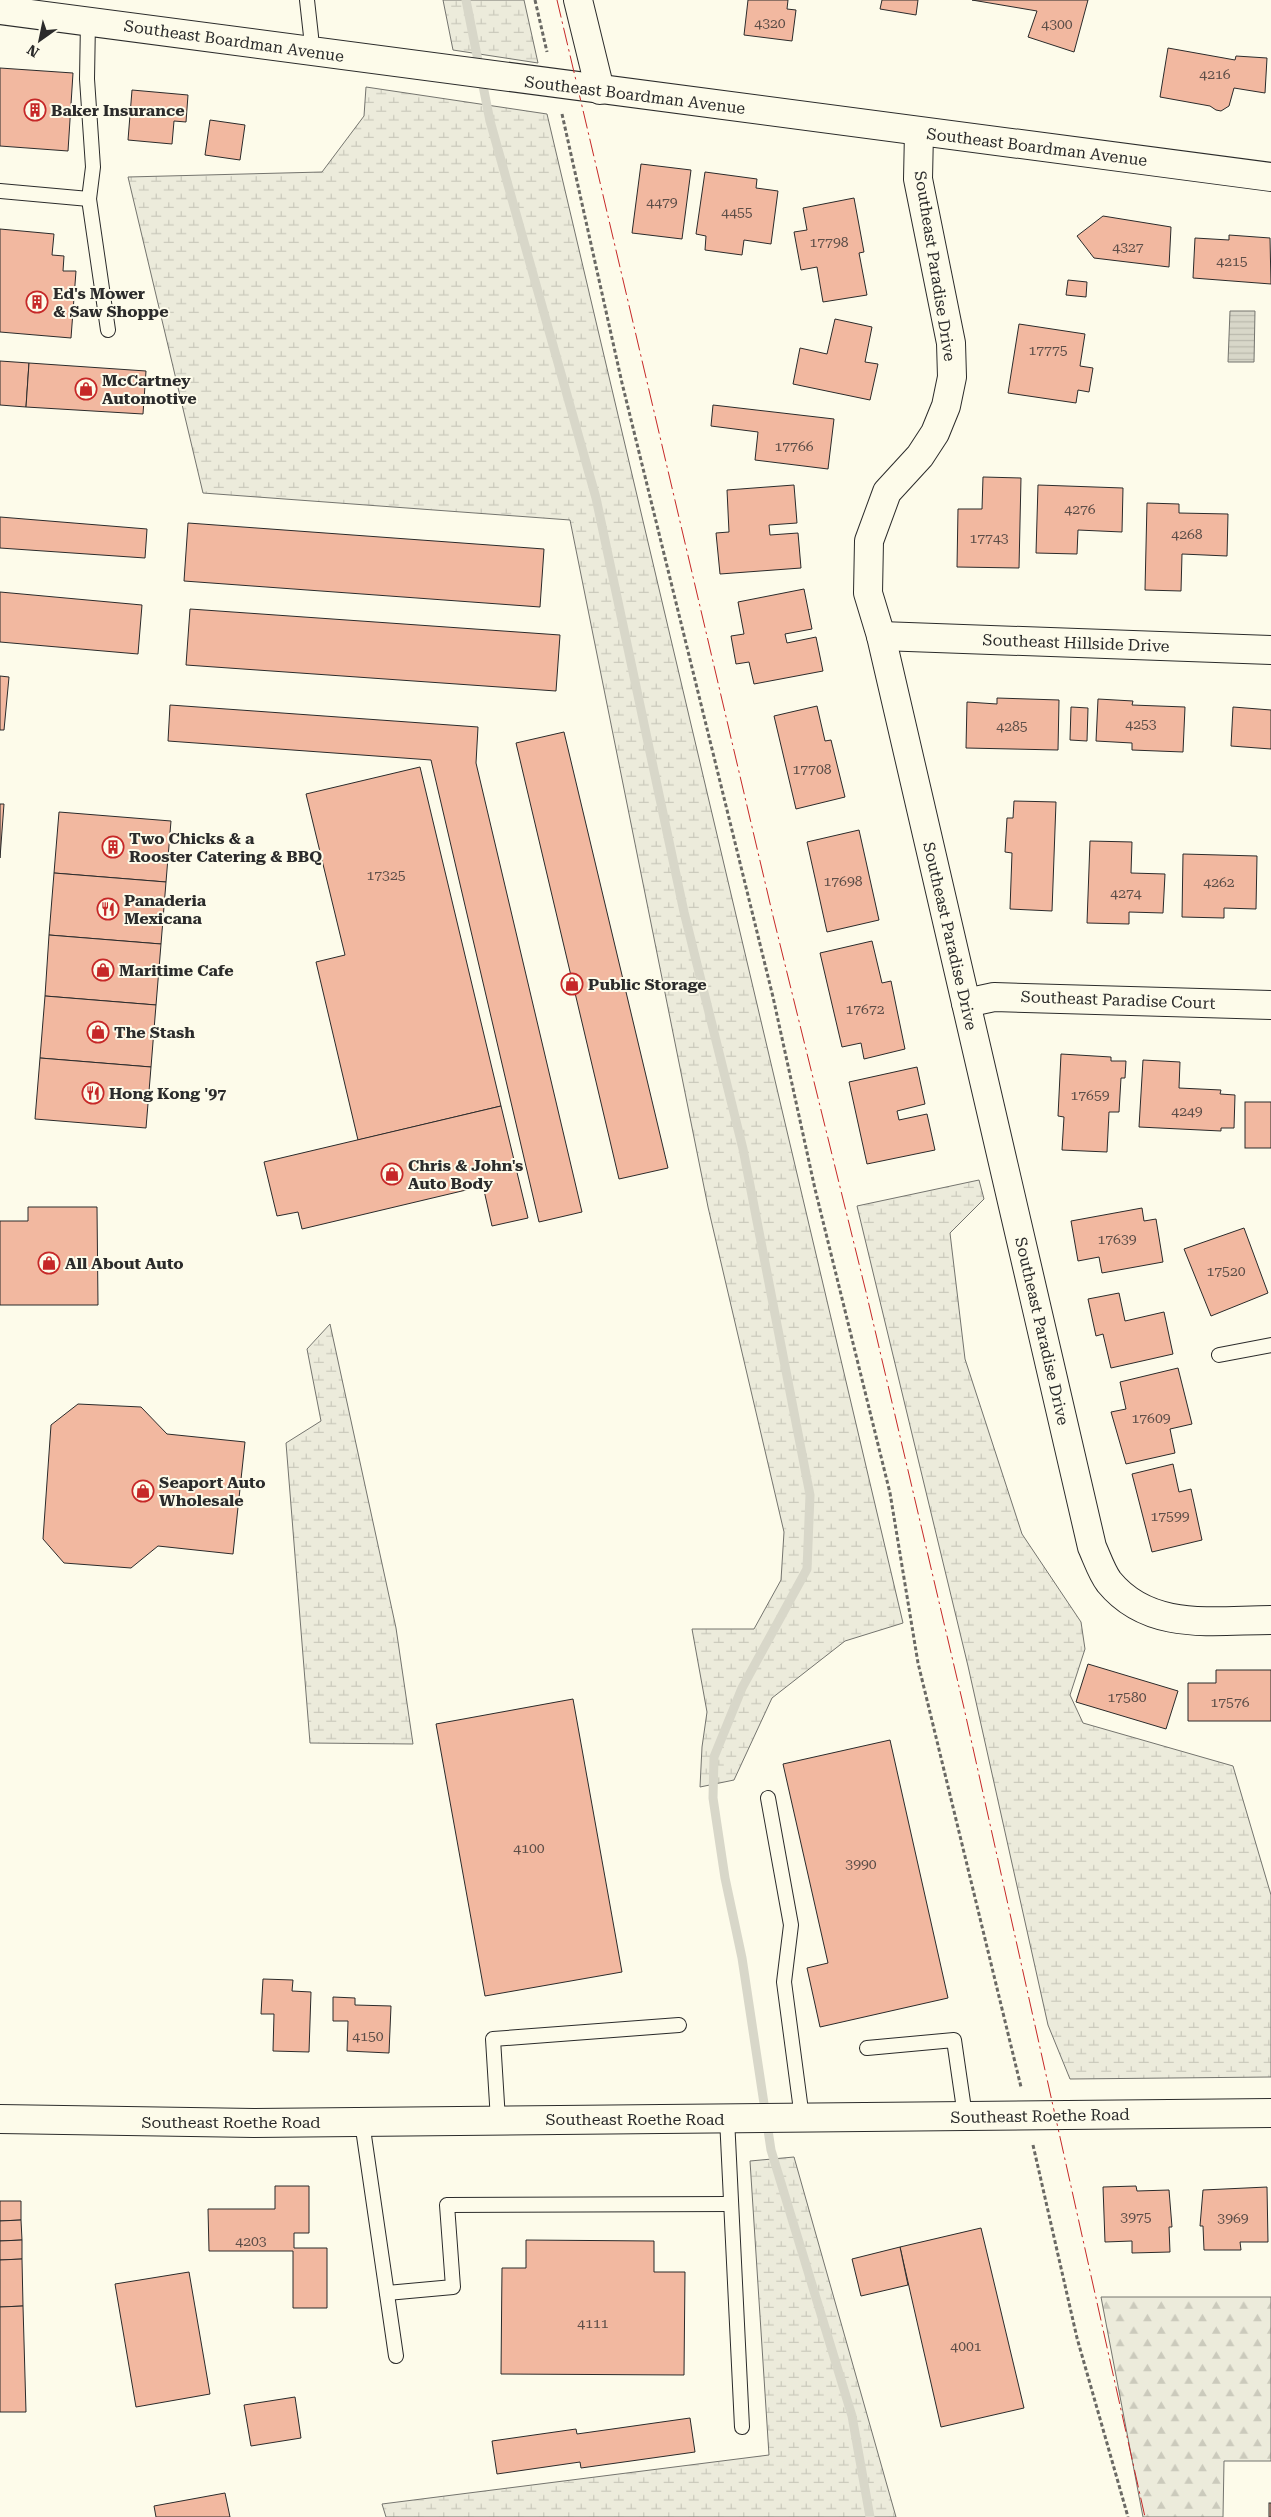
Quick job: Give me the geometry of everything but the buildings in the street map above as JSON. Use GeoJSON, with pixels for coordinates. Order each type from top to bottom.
{"type":"FeatureCollection","features":[{"type":"Feature","properties":{"kind":"street"},"geometry":{"type":"LineString","coordinates":[[578,0],[600,90]]}},
{"type":"Feature","properties":{"kind":"street","name":"Southeast Boardman Avenue"},"geometry":{"type":"LineString","coordinates":[[0,10],[1271,177]]}},
{"type":"Feature","properties":{"kind":"street","name":"Southeast Paradise Drive"},"geometry":{"type":"LineString","coordinates":[[919,132],[918,179],[950,343],[952,377],[946,406],[935,434],[920,456],[887,492],[869,541],[868,593],[881,636],[1092,1547],[1109,1581],[1138,1608],[1176,1620],[1271,1620]]}},
{"type":"Feature","properties":{"kind":"street","name":"Southeast Hillside Drive"},"geometry":{"type":"LineString","coordinates":[[881,636],[1271,650]]}},
{"type":"Feature","properties":{"kind":"street","name":"Southeast Paradise Court"},"geometry":{"type":"LineString","coordinates":[[966,1004],[994,997],[1271,1004]]}},
{"type":"Feature","properties":{"kind":"street","name":"Southeast Roethe Road"},"geometry":{"type":"LineString","coordinates":[[0,2119],[254,2123],[1271,2113]]}},
{"type":"Feature","properties":{"kind":"lane"},"geometry":{"type":"LineString","coordinates":[[307,0],[312,36],[310,50]]}},
{"type":"Feature","properties":{"kind":"lane"},"geometry":{"type":"LineString","coordinates":[[88,21],[87,79],[93,167],[89,199],[108,330]]}},
{"type":"Feature","properties":{"kind":"lane"},"geometry":{"type":"LineString","coordinates":[[0,191],[89,199]]}},
{"type":"Feature","properties":{"kind":"lane"},"geometry":{"type":"LineString","coordinates":[[1219,1355],[1271,1345]]}},
{"type":"Feature","properties":{"kind":"lane"},"geometry":{"type":"LineString","coordinates":[[768,1798],[792,1925],[784,1982],[802,2118]]}},
{"type":"Feature","properties":{"kind":"lane"},"geometry":{"type":"LineString","coordinates":[[498,2120],[493,2039],[679,2025]]}},
{"type":"Feature","properties":{"kind":"lane"},"geometry":{"type":"LineString","coordinates":[[866,2048],[954,2040],[965,2116]]}},
{"type":"Feature","properties":{"kind":"lane"},"geometry":{"type":"LineString","coordinates":[[727,2118],[742,2427]]}},
{"type":"Feature","properties":{"kind":"lane"},"geometry":{"type":"LineString","coordinates":[[362,2122],[396,2356]]}},
{"type":"Feature","properties":{"kind":"lane"},"geometry":{"type":"LineString","coordinates":[[387,2294],[453,2287],[447,2205],[731,2204]]}},
{"type":"Feature","properties":{"kind":"path"},"geometry":{"type":"LineString","coordinates":[[535,0],[549,59]]}},
{"type":"Feature","properties":{"kind":"path"},"geometry":{"type":"LineString","coordinates":[[563,118],[622,383],[768,978],[815,1189],[890,1493],[918,1663],[1021,2088]]}},
{"type":"Feature","properties":{"kind":"path"},"geometry":{"type":"LineString","coordinates":[[1033,2144],[1083,2363],[1128,2517]]}},
{"type":"Feature","properties":{"kind":"green space"},"geometry":{"type":"Polygon","coordinates":[[[443,0],[524,0],[538,63],[453,50],[443,0]]]}},
{"type":"Feature","properties":{"kind":"green space"},"geometry":{"type":"Polygon","coordinates":[[[366,87],[547,114],[903,1623],[845,1641],[772,1698],[734,1780],[700,1787],[702,1747],[707,1712],[692,1629],[754,1629],[781,1580],[784,1532],[708,1207],[570,520],[203,493],[128,177],[322,172],[364,116],[366,87]]]}},
{"type":"Feature","properties":{"kind":"green space"},"geometry":{"type":"Polygon","coordinates":[[[979,1180],[984,1199],[950,1233],[965,1359],[1022,1534],[1081,1622],[1085,1649],[1070,1695],[1083,1723],[1233,1766],[1271,1895],[1271,2077],[1070,2079],[1048,2025],[968,1666],[857,1206],[979,1180]]]}},
{"type":"Feature","properties":{"kind":"green space"},"geometry":{"type":"Polygon","coordinates":[[[330,1324],[396,1628],[413,1744],[310,1743],[286,1443],[321,1421],[307,1349],[330,1324]]]}},
{"type":"Feature","properties":{"kind":"green space"},"geometry":{"type":"Polygon","coordinates":[[[794,2157],[896,2517],[386,2517],[382,2504],[769,2455],[750,2161],[794,2157]]]}},
{"type":"Feature","properties":{"kind":"green space"},"geometry":{"type":"Polygon","coordinates":[[[1101,2297],[1271,2297],[1271,2461],[1224,2461],[1223,2517],[1143,2517],[1101,2297]]]}},
{"type":"Feature","properties":{"kind":"shaded area"},"geometry":{"type":"Polygon","coordinates":[[[1230,311],[1255,311],[1254,362],[1228,362],[1230,311]]]}},
{"type":"Feature","properties":{"kind":"waterway"},"geometry":{"type":"LineString","coordinates":[[466,0],[490,121],[596,498],[684,912],[743,1149],[810,1495],[807,1569],[742,1688],[714,1757],[713,1798],[725,1878],[742,1958],[771,2150],[852,2416],[870,2517]]}},
{"type":"Feature","properties":{"kind":"power"},"geometry":{"type":"LineString","coordinates":[[557,0],[773,916],[866,1292],[964,1708],[1145,2517]]}},
{"type":"Feature","properties":{"kind":"place","name":"Baker Insurance"},"geometry":{"type":"Point","coordinates":[35,110]}},
{"type":"Feature","properties":{"kind":"place","name":"Ed's Mower & Saw Shoppe"},"geometry":{"type":"Point","coordinates":[37,302]}},
{"type":"Feature","properties":{"kind":"place","name":"McCartney Automotive"},"geometry":{"type":"Point","coordinates":[86,389]}},
{"type":"Feature","properties":{"kind":"place","name":"Two Chicks & a Rooster Catering & BBQ"},"geometry":{"type":"Point","coordinates":[113,847]}},
{"type":"Feature","properties":{"kind":"place","name":"Panaderia Mexicana"},"geometry":{"type":"Point","coordinates":[108,909]}},
{"type":"Feature","properties":{"kind":"place","name":"Maritime Cafe"},"geometry":{"type":"Point","coordinates":[103,970]}},
{"type":"Feature","properties":{"kind":"place","name":"Public Storage"},"geometry":{"type":"Point","coordinates":[572,984]}},
{"type":"Feature","properties":{"kind":"place","name":"The Stash"},"geometry":{"type":"Point","coordinates":[98,1032]}},
{"type":"Feature","properties":{"kind":"place","name":"Hong Kong '97"},"geometry":{"type":"Point","coordinates":[93,1093]}},
{"type":"Feature","properties":{"kind":"place","name":"Chris & John's Auto Body"},"geometry":{"type":"Point","coordinates":[392,1174]}},
{"type":"Feature","properties":{"kind":"place","name":"All About Auto"},"geometry":{"type":"Point","coordinates":[49,1263]}},
{"type":"Feature","properties":{"kind":"place","name":"Seaport Auto Wholesale"},"geometry":{"type":"Point","coordinates":[143,1491]}}]}
